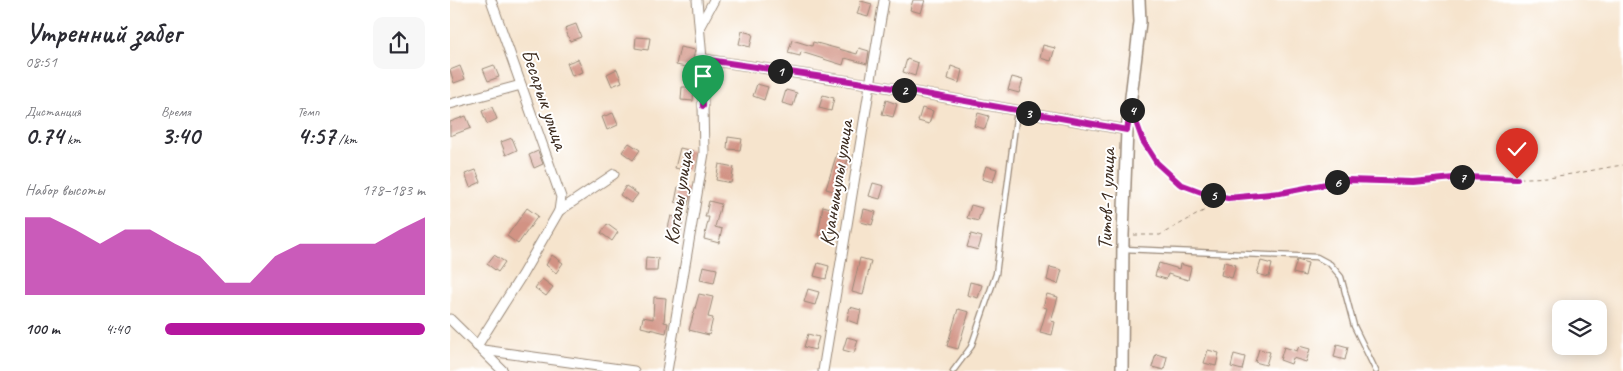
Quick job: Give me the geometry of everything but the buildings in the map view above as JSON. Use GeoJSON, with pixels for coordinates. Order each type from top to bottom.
{"type":"FeatureCollection","features":[{"type":"Feature","properties":{"kind":"street","name":"Бесарык улица"},"geometry":{"type":"LineString","coordinates":[[491,0],[561,197],[559,211]]}},
{"type":"Feature","properties":{"kind":"street","name":"Когалы улица"},"geometry":{"type":"LineString","coordinates":[[667,371],[704,153],[702,59],[697,0]]}},
{"type":"Feature","properties":{"kind":"street"},"geometry":{"type":"LineString","coordinates":[[700,26],[714,0]]}},
{"type":"Feature","properties":{"kind":"street","name":"Куанышулы улица"},"geometry":{"type":"LineString","coordinates":[[823,371],[884,0]]}},
{"type":"Feature","properties":{"kind":"street","name":"Титов-1 улица"},"geometry":{"type":"LineString","coordinates":[[1122,371],[1123,235],[1139,31],[1139,0]]}},
{"type":"Feature","properties":{"kind":"street"},"geometry":{"type":"LineString","coordinates":[[702,59],[870,84],[1017,111],[1132,127]]}},
{"type":"Feature","properties":{"kind":"street"},"geometry":{"type":"LineString","coordinates":[[450,104],[521,85]]}},
{"type":"Feature","properties":{"kind":"street"},"geometry":{"type":"LineString","coordinates":[[480,348],[559,211],[614,174]]}},
{"type":"Feature","properties":{"kind":"street"},"geometry":{"type":"LineString","coordinates":[[450,319],[503,371]]}},
{"type":"Feature","properties":{"kind":"street"},"geometry":{"type":"LineString","coordinates":[[480,348],[634,371]]}},
{"type":"Feature","properties":{"kind":"lane"},"geometry":{"type":"LineString","coordinates":[[953,371],[971,347],[996,274],[1017,111]]}},
{"type":"Feature","properties":{"kind":"lane"},"geometry":{"type":"LineString","coordinates":[[1123,249],[1317,256],[1330,264],[1341,277],[1354,326],[1376,371]]}},
{"type":"Feature","properties":{"kind":"path"},"geometry":{"type":"LineString","coordinates":[[1132,127],[1157,163],[1180,184],[1204,193],[1228,198],[1280,193],[1347,180],[1413,182],[1464,177],[1517,179],[1557,176],[1623,164]]}},
{"type":"Feature","properties":{"kind":"path"},"geometry":{"type":"LineString","coordinates":[[1123,235],[1160,235],[1228,198]]}},
{"type":"Feature","properties":{"kind":"route"},"geometry":{"type":"LineString","coordinates":[[703,106],[702,59],[870,84],[1127,130],[1131,108],[1143,141],[1157,163],[1180,184],[1204,193],[1228,198],[1280,193],[1318,184],[1347,180],[1413,182],[1464,177],[1517,179]]}}]}
